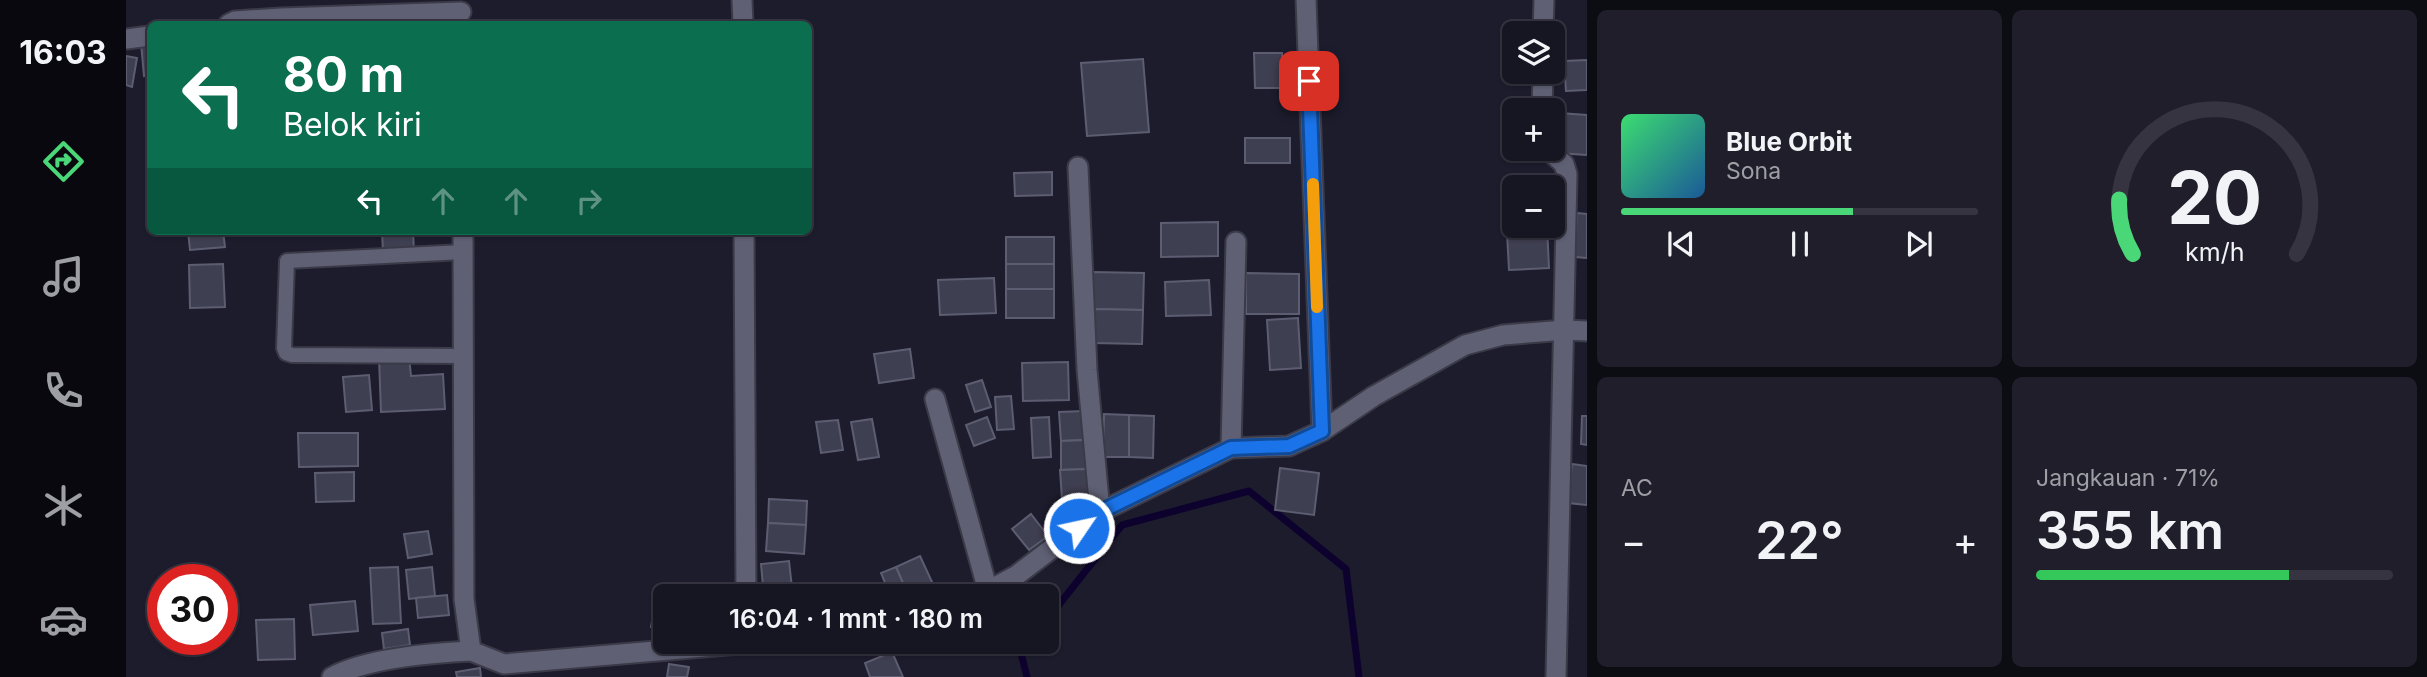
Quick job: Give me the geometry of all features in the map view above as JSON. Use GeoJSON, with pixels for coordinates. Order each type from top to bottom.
{"type":"FeatureCollection","features":[{"type":"Feature","properties":{"kind":"street"},"geometry":{"type":"LineString","coordinates":[[742,0],[743,21]]}},
{"type":"Feature","properties":{"kind":"street"},"geometry":{"type":"LineString","coordinates":[[1306,0],[1322,431]]}},
{"type":"Feature","properties":{"kind":"street"},"geometry":{"type":"LineString","coordinates":[[1543,21],[1544,0]]}},
{"type":"Feature","properties":{"kind":"street"},"geometry":{"type":"LineString","coordinates":[[242,21],[461,12]]}},
{"type":"Feature","properties":{"kind":"street"},"geometry":{"type":"LineString","coordinates":[[126,39],[147,36]]}},
{"type":"Feature","properties":{"kind":"street"},"geometry":{"type":"LineString","coordinates":[[1556,677],[1567,174],[1561,161]]}},
{"type":"Feature","properties":{"kind":"street"},"geometry":{"type":"LineString","coordinates":[[1078,167],[1087,370],[1100,512]]}},
{"type":"Feature","properties":{"kind":"street"},"geometry":{"type":"LineString","coordinates":[[463,235],[464,599],[471,651]]}},
{"type":"Feature","properties":{"kind":"street"},"geometry":{"type":"LineString","coordinates":[[744,235],[746,584]]}},
{"type":"Feature","properties":{"kind":"street"},"geometry":{"type":"LineString","coordinates":[[1231,448],[1236,242]]}},
{"type":"Feature","properties":{"kind":"street"},"geometry":{"type":"LineString","coordinates":[[1001,584],[1017,575],[1100,512],[1231,448],[1289,446],[1322,431],[1374,396],[1465,345],[1503,335],[1587,331]]}},
{"type":"Feature","properties":{"kind":"street"},"geometry":{"type":"LineString","coordinates":[[936,399],[981,584]]}},
{"type":"Feature","properties":{"kind":"street"},"geometry":{"type":"LineString","coordinates":[[332,677],[356,668],[420,654],[471,651],[504,664],[653,651]]}},
{"type":"Feature","properties":{"kind":"lane"},"geometry":{"type":"LineString","coordinates":[[463,252],[287,261],[284,348],[286,353],[292,355],[464,356]]}},
{"type":"Feature","properties":{"kind":"building"},"geometry":{"type":"Polygon","coordinates":[[[147,42],[147,76],[144,76],[141,43],[147,42]]]}},
{"type":"Feature","properties":{"kind":"building"},"geometry":{"type":"Polygon","coordinates":[[[1254,53],[1282,53],[1283,88],[1255,88],[1254,53]]]}},
{"type":"Feature","properties":{"kind":"building"},"geometry":{"type":"Polygon","coordinates":[[[126,56],[137,58],[132,87],[126,85],[126,56]]]}},
{"type":"Feature","properties":{"kind":"building"},"geometry":{"type":"Polygon","coordinates":[[[1143,59],[1149,132],[1087,136],[1081,63],[1143,59]]]}},
{"type":"Feature","properties":{"kind":"building"},"geometry":{"type":"Polygon","coordinates":[[[1587,60],[1587,90],[1566,91],[1565,61],[1587,60]]]}},
{"type":"Feature","properties":{"kind":"building"},"geometry":{"type":"Polygon","coordinates":[[[1565,113],[1587,115],[1587,155],[1565,154],[1565,113]]]}},
{"type":"Feature","properties":{"kind":"building"},"geometry":{"type":"Polygon","coordinates":[[[1245,138],[1290,138],[1290,163],[1245,163],[1245,138]]]}},
{"type":"Feature","properties":{"kind":"building"},"geometry":{"type":"Polygon","coordinates":[[[1052,172],[1052,195],[1015,196],[1014,173],[1052,172]]]}},
{"type":"Feature","properties":{"kind":"building"},"geometry":{"type":"Polygon","coordinates":[[[1577,213],[1587,214],[1587,258],[1575,257],[1577,213]]]}},
{"type":"Feature","properties":{"kind":"building"},"geometry":{"type":"Polygon","coordinates":[[[1218,222],[1218,256],[1161,257],[1161,223],[1218,222]]]}},
{"type":"Feature","properties":{"kind":"building"},"geometry":{"type":"Polygon","coordinates":[[[188,235],[224,235],[225,247],[190,250],[188,235]]]}},
{"type":"Feature","properties":{"kind":"building"},"geometry":{"type":"Polygon","coordinates":[[[382,235],[413,235],[414,251],[383,252],[382,235]]]}},
{"type":"Feature","properties":{"kind":"building"},"geometry":{"type":"Polygon","coordinates":[[[1006,237],[1054,237],[1054,264],[1006,264],[1006,237]]]}},
{"type":"Feature","properties":{"kind":"building"},"geometry":{"type":"Polygon","coordinates":[[[1507,238],[1548,238],[1549,268],[1509,270],[1507,238]]]}},
{"type":"Feature","properties":{"kind":"building"},"geometry":{"type":"Polygon","coordinates":[[[223,264],[225,307],[190,308],[189,265],[223,264]]]}},
{"type":"Feature","properties":{"kind":"building"},"geometry":{"type":"Polygon","coordinates":[[[1006,264],[1054,264],[1054,289],[1006,289],[1006,264]]]}},
{"type":"Feature","properties":{"kind":"building"},"geometry":{"type":"Polygon","coordinates":[[[1093,272],[1144,273],[1143,310],[1093,309],[1093,272]]]}},
{"type":"Feature","properties":{"kind":"building"},"geometry":{"type":"Polygon","coordinates":[[[1246,273],[1299,274],[1299,314],[1246,314],[1246,273]]]}},
{"type":"Feature","properties":{"kind":"building"},"geometry":{"type":"Polygon","coordinates":[[[994,278],[996,313],[940,315],[938,280],[994,278]]]}},
{"type":"Feature","properties":{"kind":"building"},"geometry":{"type":"Polygon","coordinates":[[[1209,280],[1211,315],[1166,316],[1165,282],[1209,280]]]}},
{"type":"Feature","properties":{"kind":"building"},"geometry":{"type":"Polygon","coordinates":[[[1006,289],[1054,289],[1054,318],[1006,318],[1006,289]]]}},
{"type":"Feature","properties":{"kind":"building"},"geometry":{"type":"Polygon","coordinates":[[[1093,309],[1143,310],[1142,344],[1092,343],[1093,309]]]}},
{"type":"Feature","properties":{"kind":"building"},"geometry":{"type":"Polygon","coordinates":[[[1298,318],[1301,368],[1270,370],[1267,320],[1298,318]]]}},
{"type":"Feature","properties":{"kind":"building"},"geometry":{"type":"Polygon","coordinates":[[[910,349],[914,378],[879,383],[874,354],[910,349]]]}},
{"type":"Feature","properties":{"kind":"building"},"geometry":{"type":"Polygon","coordinates":[[[409,356],[411,376],[443,374],[445,409],[381,412],[379,358],[409,356]]]}},
{"type":"Feature","properties":{"kind":"building"},"geometry":{"type":"Polygon","coordinates":[[[1068,362],[1069,400],[1023,401],[1022,363],[1068,362]]]}},
{"type":"Feature","properties":{"kind":"building"},"geometry":{"type":"Polygon","coordinates":[[[369,375],[372,410],[346,412],[343,377],[369,375]]]}},
{"type":"Feature","properties":{"kind":"building"},"geometry":{"type":"Polygon","coordinates":[[[982,380],[991,407],[975,412],[966,385],[982,380]]]}},
{"type":"Feature","properties":{"kind":"building"},"geometry":{"type":"Polygon","coordinates":[[[1011,396],[1014,429],[997,430],[995,397],[1011,396]]]}},
{"type":"Feature","properties":{"kind":"building"},"geometry":{"type":"Polygon","coordinates":[[[1084,411],[1085,440],[1061,441],[1059,412],[1084,411]]]}},
{"type":"Feature","properties":{"kind":"building"},"geometry":{"type":"Polygon","coordinates":[[[1104,414],[1129,415],[1129,457],[1103,457],[1104,414]]]}},
{"type":"Feature","properties":{"kind":"building"},"geometry":{"type":"Polygon","coordinates":[[[1129,415],[1154,416],[1153,458],[1129,457],[1129,415]]]}},
{"type":"Feature","properties":{"kind":"building"},"geometry":{"type":"Polygon","coordinates":[[[1582,416],[1587,416],[1587,445],[1581,444],[1582,416]]]}},
{"type":"Feature","properties":{"kind":"building"},"geometry":{"type":"Polygon","coordinates":[[[987,417],[995,438],[974,446],[966,425],[987,417]]]}},
{"type":"Feature","properties":{"kind":"building"},"geometry":{"type":"Polygon","coordinates":[[[1049,417],[1051,457],[1033,458],[1031,418],[1049,417]]]}},
{"type":"Feature","properties":{"kind":"building"},"geometry":{"type":"Polygon","coordinates":[[[872,419],[879,457],[858,460],[851,422],[872,419]]]}},
{"type":"Feature","properties":{"kind":"building"},"geometry":{"type":"Polygon","coordinates":[[[838,420],[843,450],[821,453],[816,422],[838,420]]]}},
{"type":"Feature","properties":{"kind":"building"},"geometry":{"type":"Polygon","coordinates":[[[298,433],[358,433],[358,466],[299,467],[298,433]]]}},
{"type":"Feature","properties":{"kind":"building"},"geometry":{"type":"Polygon","coordinates":[[[1085,440],[1087,469],[1061,470],[1061,441],[1085,440]]]}},
{"type":"Feature","properties":{"kind":"building"},"geometry":{"type":"Polygon","coordinates":[[[1572,464],[1587,466],[1587,505],[1568,503],[1572,464]]]}},
{"type":"Feature","properties":{"kind":"building"},"geometry":{"type":"Polygon","coordinates":[[[1280,468],[1319,473],[1314,515],[1275,510],[1280,468]]]}},
{"type":"Feature","properties":{"kind":"building"},"geometry":{"type":"Polygon","coordinates":[[[1087,469],[1088,498],[1062,499],[1060,470],[1087,469]]]}},
{"type":"Feature","properties":{"kind":"building"},"geometry":{"type":"Polygon","coordinates":[[[354,472],[354,501],[316,502],[315,473],[354,472]]]}},
{"type":"Feature","properties":{"kind":"building"},"geometry":{"type":"Polygon","coordinates":[[[769,499],[807,501],[806,525],[768,523],[769,499]]]}},
{"type":"Feature","properties":{"kind":"building"},"geometry":{"type":"Polygon","coordinates":[[[1031,514],[1048,536],[1029,550],[1012,529],[1031,514]]]}},
{"type":"Feature","properties":{"kind":"building"},"geometry":{"type":"Polygon","coordinates":[[[768,523],[806,525],[804,554],[766,551],[768,523]]]}},
{"type":"Feature","properties":{"kind":"building"},"geometry":{"type":"Polygon","coordinates":[[[428,531],[432,554],[408,558],[404,534],[428,531]]]}},
{"type":"Feature","properties":{"kind":"building"},"geometry":{"type":"Polygon","coordinates":[[[920,556],[933,584],[903,584],[896,567],[920,556]]]}},
{"type":"Feature","properties":{"kind":"building"},"geometry":{"type":"Polygon","coordinates":[[[789,561],[792,584],[763,584],[761,564],[789,561]]]}},
{"type":"Feature","properties":{"kind":"building"},"geometry":{"type":"Polygon","coordinates":[[[398,567],[401,623],[373,624],[370,568],[398,567]]]}},
{"type":"Feature","properties":{"kind":"building"},"geometry":{"type":"Polygon","coordinates":[[[432,567],[435,596],[409,599],[406,570],[432,567]]]}},
{"type":"Feature","properties":{"kind":"building"},"geometry":{"type":"Polygon","coordinates":[[[896,567],[903,584],[886,584],[881,573],[896,567]]]}},
{"type":"Feature","properties":{"kind":"building"},"geometry":{"type":"Polygon","coordinates":[[[447,595],[449,615],[418,618],[416,598],[447,595]]]}},
{"type":"Feature","properties":{"kind":"building"},"geometry":{"type":"Polygon","coordinates":[[[355,601],[358,631],[313,635],[310,605],[355,601]]]}},
{"type":"Feature","properties":{"kind":"building"},"geometry":{"type":"Polygon","coordinates":[[[294,619],[295,659],[258,660],[256,620],[294,619]]]}},
{"type":"Feature","properties":{"kind":"building"},"geometry":{"type":"Polygon","coordinates":[[[408,629],[410,645],[384,649],[382,633],[408,629]]]}},
{"type":"Feature","properties":{"kind":"building"},"geometry":{"type":"Polygon","coordinates":[[[893,654],[903,677],[870,677],[865,663],[893,654]]]}},
{"type":"Feature","properties":{"kind":"building"},"geometry":{"type":"Polygon","coordinates":[[[669,664],[689,667],[687,677],[667,677],[669,664]]]}},
{"type":"Feature","properties":{"kind":"building"},"geometry":{"type":"Polygon","coordinates":[[[480,668],[481,677],[457,677],[456,672],[480,668]]]}},
{"type":"Feature","properties":{"kind":"waterway"},"geometry":{"type":"LineString","coordinates":[[1059,605],[1122,525],[1249,491],[1346,569],[1359,677]]}},
{"type":"Feature","properties":{"kind":"waterway"},"geometry":{"type":"LineString","coordinates":[[1021,654],[1027,677]]}},
{"type":"Feature","properties":{"kind":"slow traffic"},"geometry":{"type":"LineString","coordinates":[[1313,184],[1317,307]]}},
{"type":"Feature","properties":{"kind":"route"},"geometry":{"type":"LineString","coordinates":[[1079,528],[1100,512],[1231,448],[1289,446],[1322,431],[1309,81]]}}]}
